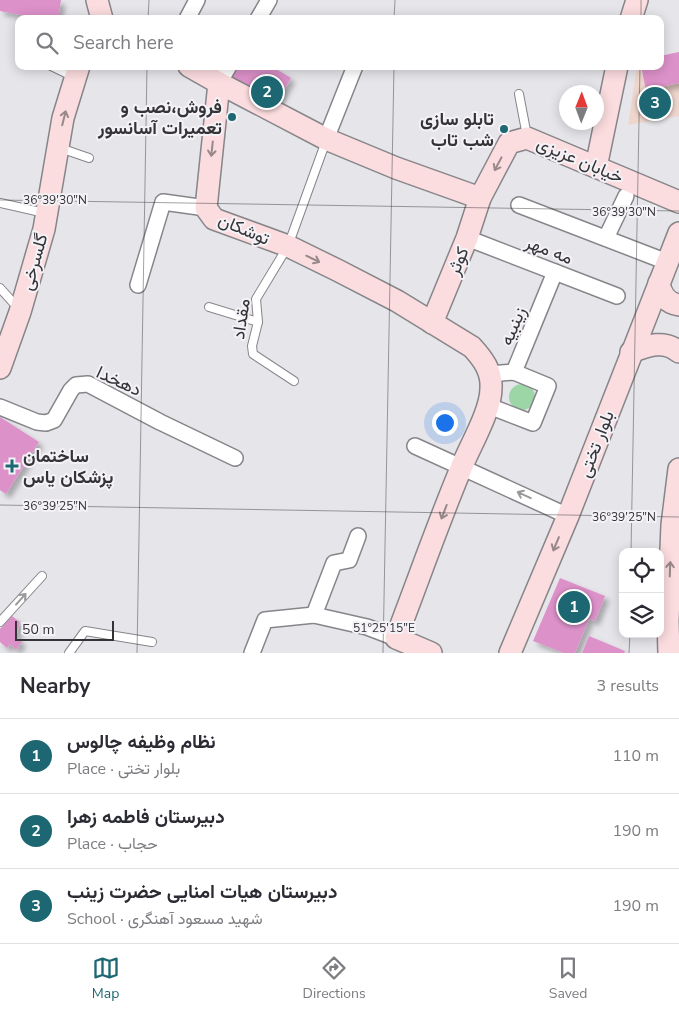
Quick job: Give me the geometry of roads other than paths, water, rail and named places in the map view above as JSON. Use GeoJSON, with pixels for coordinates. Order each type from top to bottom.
{"type":"FeatureCollection","features":[{"type":"Feature","properties":{"kind":"street"},"geometry":{"type":"LineString","coordinates":[[97,0],[101,15]]}},
{"type":"Feature","properties":{"kind":"street"},"geometry":{"type":"LineString","coordinates":[[189,15],[197,0]]}},
{"type":"Feature","properties":{"kind":"street"},"geometry":{"type":"LineString","coordinates":[[260,15],[269,0]]}},
{"type":"Feature","properties":{"kind":"street"},"geometry":{"type":"LineString","coordinates":[[632,15],[637,0]]}},
{"type":"Feature","properties":{"kind":"street"},"geometry":{"type":"LineString","coordinates":[[205,70],[224,75],[326,139],[396,168],[480,198]]}},
{"type":"Feature","properties":{"kind":"street"},"geometry":{"type":"LineString","coordinates":[[326,139],[353,70]]}},
{"type":"Feature","properties":{"kind":"street"},"geometry":{"type":"LineString","coordinates":[[596,167],[616,70]]}},
{"type":"Feature","properties":{"kind":"street","name":"گلسرخی"},"geometry":{"type":"LineString","coordinates":[[0,368],[20,312],[44,229],[63,118],[77,72]]}},
{"type":"Feature","properties":{"kind":"street","name":"توشکان"},"geometry":{"type":"LineString","coordinates":[[224,75],[206,208],[214,219],[288,246],[405,306],[472,347],[481,357],[490,374]]}},
{"type":"Feature","properties":{"kind":"street","name":"خیابان عزیزی"},"geometry":{"type":"LineString","coordinates":[[480,198],[509,143],[527,138],[679,202]]}},
{"type":"Feature","properties":{"kind":"street"},"geometry":{"type":"LineString","coordinates":[[606,238],[626,196]]}},
{"type":"Feature","properties":{"kind":"street","name":"کوثر"},"geometry":{"type":"LineString","coordinates":[[432,323],[467,238],[480,198]]}},
{"type":"Feature","properties":{"kind":"street"},"geometry":{"type":"LineString","coordinates":[[138,285],[163,202],[206,208]]}},
{"type":"Feature","properties":{"kind":"street"},"geometry":{"type":"LineString","coordinates":[[519,205],[667,262]]}},
{"type":"Feature","properties":{"kind":"street","name":"بلوار تختی"},"geometry":{"type":"LineString","coordinates":[[510,653],[568,516],[679,233]]}},
{"type":"Feature","properties":{"kind":"street","name":"مه مهر"},"geometry":{"type":"LineString","coordinates":[[467,238],[617,296]]}},
{"type":"Feature","properties":{"kind":"street","name":"زینبیه"},"geometry":{"type":"LineString","coordinates":[[490,374],[514,372],[555,272]]}},
{"type":"Feature","properties":{"kind":"street"},"geometry":{"type":"LineString","coordinates":[[658,283],[664,297],[669,302],[679,305]]}},
{"type":"Feature","properties":{"kind":"street"},"geometry":{"type":"LineString","coordinates":[[632,352],[654,344],[665,345],[679,352]]}},
{"type":"Feature","properties":{"kind":"street"},"geometry":{"type":"LineString","coordinates":[[489,406],[533,423],[548,386],[514,372]]}},
{"type":"Feature","properties":{"kind":"street"},"geometry":{"type":"LineString","coordinates":[[396,638],[462,466],[489,406],[490,374]]}},
{"type":"Feature","properties":{"kind":"street","name":"دهخدا"},"geometry":{"type":"LineString","coordinates":[[0,407],[37,422],[46,423],[54,420],[71,390],[76,385],[88,384],[160,422],[235,458]]}},
{"type":"Feature","properties":{"kind":"street"},"geometry":{"type":"LineString","coordinates":[[415,446],[568,516]]}},
{"type":"Feature","properties":{"kind":"street"},"geometry":{"type":"LineString","coordinates":[[669,653],[668,621],[672,525],[679,469]]}},
{"type":"Feature","properties":{"kind":"street"},"geometry":{"type":"LineString","coordinates":[[314,615],[334,563],[350,560],[358,536]]}},
{"type":"Feature","properties":{"kind":"street"},"geometry":{"type":"LineString","coordinates":[[252,653],[265,620],[314,615],[367,627],[431,653]]}},
{"type":"Feature","properties":{"kind":"lane"},"geometry":{"type":"LineString","coordinates":[[519,94],[527,138]]}},
{"type":"Feature","properties":{"kind":"lane","name":"مقداد"},"geometry":{"type":"LineString","coordinates":[[294,381],[253,354],[252,346],[258,322],[256,299],[288,246],[326,139]]}},
{"type":"Feature","properties":{"kind":"lane"},"geometry":{"type":"LineString","coordinates":[[58,147],[89,158]]}},
{"type":"Feature","properties":{"kind":"lane"},"geometry":{"type":"LineString","coordinates":[[0,203],[47,214]]}},
{"type":"Feature","properties":{"kind":"lane"},"geometry":{"type":"LineString","coordinates":[[0,288],[20,312]]}},
{"type":"Feature","properties":{"kind":"lane"},"geometry":{"type":"LineString","coordinates":[[209,307],[258,322]]}},
{"type":"Feature","properties":{"kind":"lane"},"geometry":{"type":"LineString","coordinates":[[0,622],[42,576]]}},
{"type":"Feature","properties":{"kind":"lane"},"geometry":{"type":"LineString","coordinates":[[69,653],[85,631],[152,642]]}},
{"type":"Feature","properties":{"kind":"place","name":"دبیرستان فاطمه زهرا"},"geometry":{"type":"Point","coordinates":[267,92]}},
{"type":"Feature","properties":{"kind":"place","name":"دبیرستان هیات امنایی حضرت زینب"},"geometry":{"type":"Point","coordinates":[655,103]}},
{"type":"Feature","properties":{"kind":"place","name":"فروش،نصب و تعمیرات آسانسور"},"geometry":{"type":"Point","coordinates":[232,117]}},
{"type":"Feature","properties":{"kind":"place","name":"تابلو سازی شب تاب"},"geometry":{"type":"Point","coordinates":[504,129]}},
{"type":"Feature","properties":{"kind":"place","name":"ساختمان پزشکان یاس"},"geometry":{"type":"Point","coordinates":[12,466]}},
{"type":"Feature","properties":{"kind":"place","name":"نظام وظیفه چالوس"},"geometry":{"type":"Point","coordinates":[574,607]}}]}
